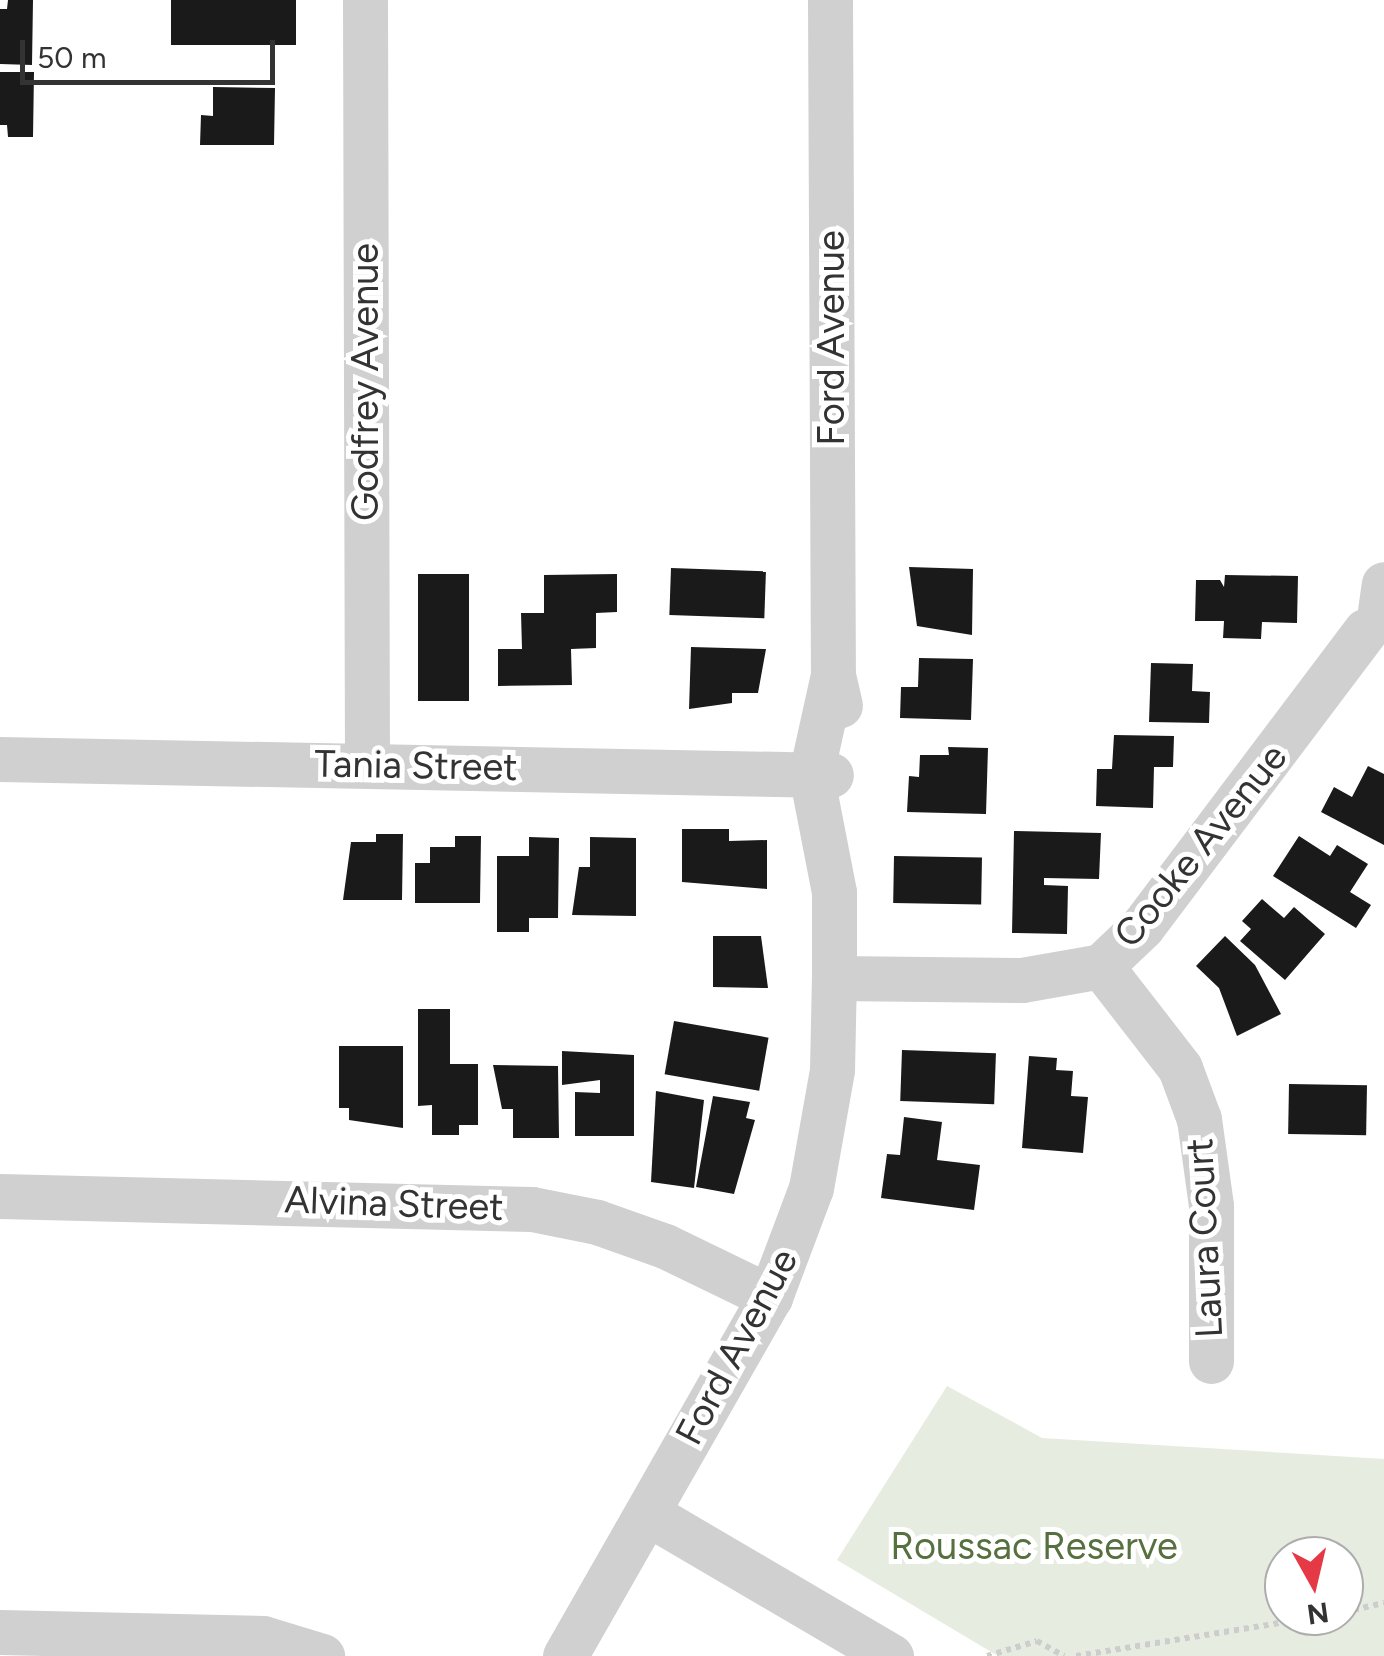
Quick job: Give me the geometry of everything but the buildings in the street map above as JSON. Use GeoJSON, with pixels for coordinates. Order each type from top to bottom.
{"type":"FeatureCollection","features":[{"type":"Feature","properties":{"kind":"street","name":"Godfrey Avenue"},"geometry":{"type":"LineString","coordinates":[[365,0],[367,765]]}},
{"type":"Feature","properties":{"kind":"street","name":"Ford Avenue"},"geometry":{"type":"LineString","coordinates":[[565,1656],[770,1296],[811,1188],[824,1124],[834,978],[834,892],[844,824],[821,774],[842,715],[833,676],[830,0]]}},
{"type":"Feature","properties":{"kind":"street","name":"Cooke Avenue"},"geometry":{"type":"LineString","coordinates":[[834,978],[1022,980],[1100,966],[1142,927],[1316,702],[1380,628]]}},
{"type":"Feature","properties":{"kind":"street","name":"Tania Street"},"geometry":{"type":"LineString","coordinates":[[0,758],[821,774]]}},
{"type":"Feature","properties":{"kind":"street","name":"Laura Court"},"geometry":{"type":"LineString","coordinates":[[1100,966],[1180,1068],[1199,1119],[1211,1206],[1211,1361]]}},
{"type":"Feature","properties":{"kind":"street","name":"Alvina Street"},"geometry":{"type":"LineString","coordinates":[[0,1196],[532,1209],[597,1222],[665,1246],[770,1296]]}},
{"type":"Feature","properties":{"kind":"street"},"geometry":{"type":"LineString","coordinates":[[647,1513],[891,1656]]}},
{"type":"Feature","properties":{"kind":"street"},"geometry":{"type":"LineString","coordinates":[[0,1632],[249,1637],[322,1656]]}},
{"type":"Feature","properties":{"kind":"path"},"geometry":{"type":"LineString","coordinates":[[1076,1656],[1264,1626]]}},
{"type":"Feature","properties":{"kind":"path"},"geometry":{"type":"LineString","coordinates":[[987,1656],[1037,1641],[1064,1656]]}},
{"type":"Feature","properties":{"kind":"green space","name":"Roussac Reserve"},"geometry":{"type":"Polygon","coordinates":[[[947,1386],[1042,1438],[1384,1459],[1384,1656],[998,1656],[837,1560],[947,1386]]]}}]}
